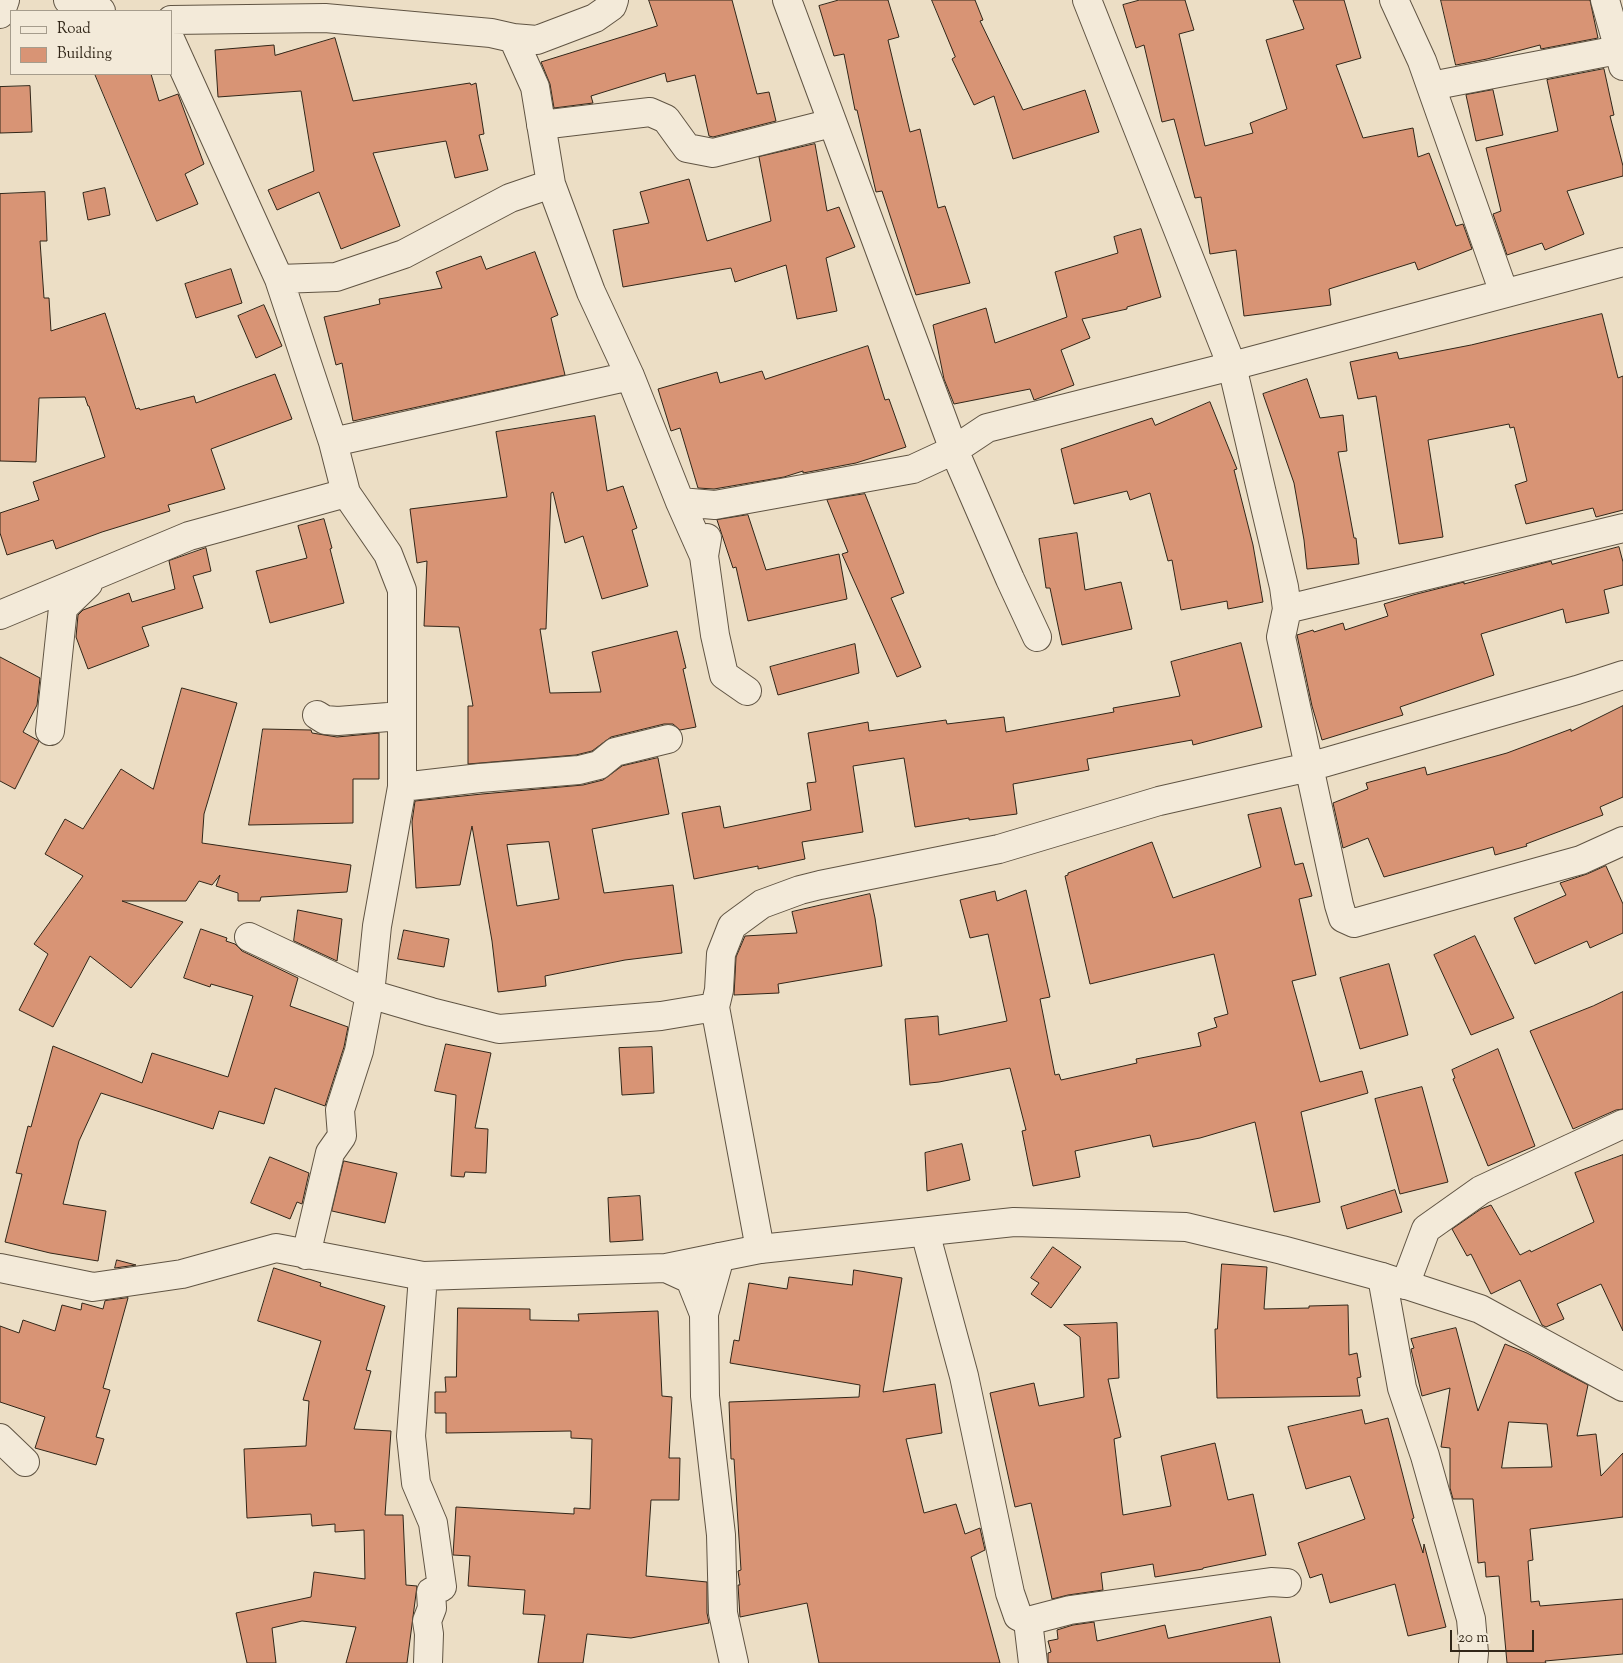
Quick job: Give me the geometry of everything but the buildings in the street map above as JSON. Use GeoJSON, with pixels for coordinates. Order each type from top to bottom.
{"type":"FeatureCollection","features":[{"type":"Feature","properties":{"kind":"street"},"geometry":{"type":"LineString","coordinates":[[0,14],[4,0]]}},
{"type":"Feature","properties":{"kind":"street"},"geometry":{"type":"LineString","coordinates":[[68,0],[81,7],[96,10]]}},
{"type":"Feature","properties":{"kind":"street"},"geometry":{"type":"LineString","coordinates":[[172,20],[325,18],[491,33],[513,38],[537,40],[595,18],[612,6],[614,0]]}},
{"type":"Feature","properties":{"kind":"street"},"geometry":{"type":"LineString","coordinates":[[787,0],[954,450],[1037,637]]}},
{"type":"Feature","properties":{"kind":"street"},"geometry":{"type":"LineString","coordinates":[[1087,0],[1232,366],[1284,587],[1287,609],[1281,637],[1343,918],[1354,923],[1582,860],[1623,841]]}},
{"type":"Feature","properties":{"kind":"street"},"geometry":{"type":"LineString","coordinates":[[1394,0],[1422,61],[1504,293]]}},
{"type":"Feature","properties":{"kind":"street"},"geometry":{"type":"LineString","coordinates":[[1431,86],[1622,55],[1605,0]]}},
{"type":"Feature","properties":{"kind":"street"},"geometry":{"type":"LineString","coordinates":[[513,38],[535,87],[550,184],[590,292],[630,376],[680,502],[704,556],[715,635],[724,674],[747,691]]}},
{"type":"Feature","properties":{"kind":"street"},"geometry":{"type":"LineString","coordinates":[[172,43],[279,279],[333,442],[346,494],[388,554],[402,590],[402,787],[377,926],[370,994],[359,1051],[340,1110],[342,1136],[330,1153],[306,1255]]}},
{"type":"Feature","properties":{"kind":"street"},"geometry":{"type":"LineString","coordinates":[[541,125],[650,112],[666,119],[687,148],[713,153],[832,123]]}},
{"type":"Feature","properties":{"kind":"street"},"geometry":{"type":"LineString","coordinates":[[279,279],[336,277],[404,254],[510,198],[550,184]]}},
{"type":"Feature","properties":{"kind":"street"},"geometry":{"type":"LineString","coordinates":[[680,502],[714,505],[913,469],[954,450],[987,428],[1232,366],[1623,262]]}},
{"type":"Feature","properties":{"kind":"street"},"geometry":{"type":"LineString","coordinates":[[333,442],[630,376]]}},
{"type":"Feature","properties":{"kind":"street"},"geometry":{"type":"LineString","coordinates":[[0,615],[189,536],[346,494]]}},
{"type":"Feature","properties":{"kind":"street"},"geometry":{"type":"LineString","coordinates":[[704,556],[714,505]]}},
{"type":"Feature","properties":{"kind":"street"},"geometry":{"type":"LineString","coordinates":[[1287,609],[1623,528]]}},
{"type":"Feature","properties":{"kind":"street"},"geometry":{"type":"LineString","coordinates":[[50,731],[63,608],[100,572]]}},
{"type":"Feature","properties":{"kind":"street"},"geometry":{"type":"LineString","coordinates":[[760,1249],[715,1008],[721,954],[732,926],[762,904],[820,885],[999,849],[1158,801],[1309,767],[1623,675]]}},
{"type":"Feature","properties":{"kind":"street"},"geometry":{"type":"LineString","coordinates":[[317,715],[325,720],[338,722],[401,716]]}},
{"type":"Feature","properties":{"kind":"street"},"geometry":{"type":"LineString","coordinates":[[402,787],[480,778],[579,770],[599,765],[615,752],[668,739]]}},
{"type":"Feature","properties":{"kind":"street"},"geometry":{"type":"LineString","coordinates":[[249,937],[370,994],[499,1029],[661,1016],[715,1008]]}},
{"type":"Feature","properties":{"kind":"street"},"geometry":{"type":"LineString","coordinates":[[1473,1663],[1471,1619],[1425,1456],[1402,1388],[1394,1281],[1426,1229],[1481,1190],[1623,1124]]}},
{"type":"Feature","properties":{"kind":"street"},"geometry":{"type":"LineString","coordinates":[[0,1268],[93,1287],[182,1274],[276,1248],[423,1276],[666,1268],[760,1249],[1014,1222],[1186,1227],[1282,1250],[1394,1281],[1480,1309],[1623,1387]]}},
{"type":"Feature","properties":{"kind":"street"},"geometry":{"type":"LineString","coordinates":[[925,1232],[964,1376],[1010,1592],[1018,1616],[1028,1621],[1070,1610],[1271,1582],[1287,1583]]}},
{"type":"Feature","properties":{"kind":"street"},"geometry":{"type":"LineString","coordinates":[[720,1257],[704,1314],[705,1396],[721,1535],[723,1613],[734,1663]]}},
{"type":"Feature","properties":{"kind":"street"},"geometry":{"type":"LineString","coordinates":[[666,1268],[690,1279],[704,1314]]}},
{"type":"Feature","properties":{"kind":"street"},"geometry":{"type":"LineString","coordinates":[[423,1276],[411,1436],[416,1484],[433,1523],[442,1587],[431,1592],[432,1608],[428,1621],[428,1663]]}},
{"type":"Feature","properties":{"kind":"street"},"geometry":{"type":"LineString","coordinates":[[0,1438],[25,1462]]}},
{"type":"Feature","properties":{"kind":"street"},"geometry":{"type":"LineString","coordinates":[[1028,1621],[1033,1663]]}}]}
